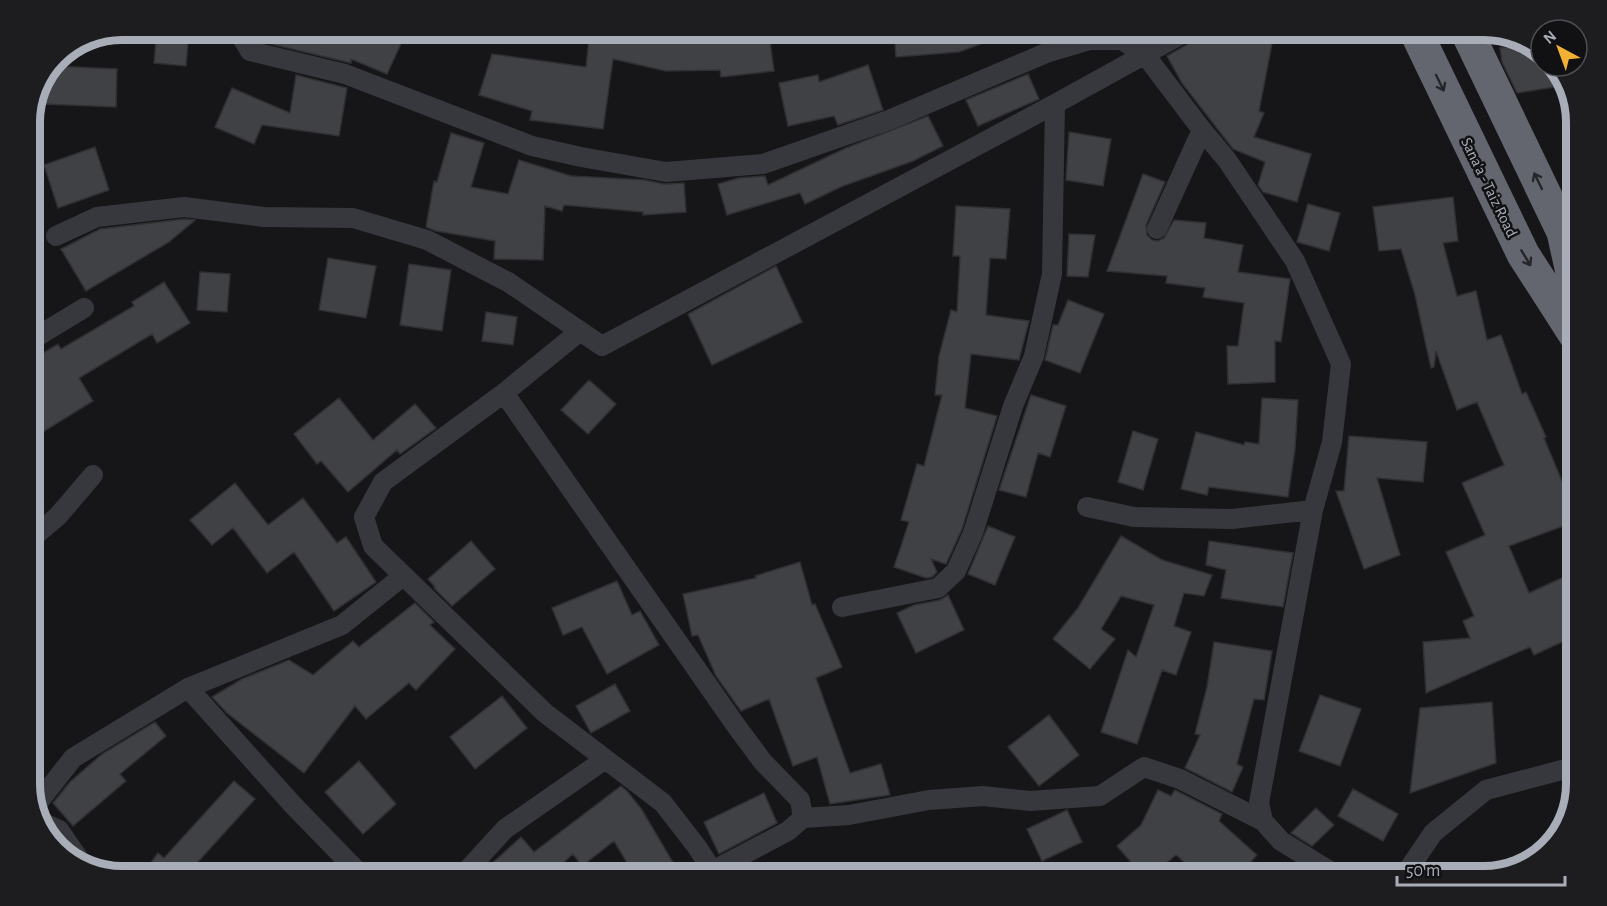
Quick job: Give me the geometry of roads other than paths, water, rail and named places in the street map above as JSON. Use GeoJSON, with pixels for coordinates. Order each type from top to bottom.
{"type":"FeatureCollection","features":[{"type":"Feature","properties":{"kind":"highway","name":"Sana'a - Taiz Road"},"geometry":{"type":"LineString","coordinates":[[1419,40],[1523,254],[1566,321]]}},
{"type":"Feature","properties":{"kind":"highway"},"geometry":{"type":"LineString","coordinates":[[1477,40],[1563,232],[1566,246]]}},
{"type":"Feature","properties":{"kind":"street"},"geometry":{"type":"LineString","coordinates":[[243,40],[250,51],[345,74],[532,147],[666,172],[763,164],[890,120],[1046,53],[1090,40],[1122,40],[1146,56],[1227,159],[1295,261],[1341,364],[1332,442],[1312,510],[1258,803],[1263,821]]}},
{"type":"Feature","properties":{"kind":"street"},"geometry":{"type":"LineString","coordinates":[[56,236],[97,217],[184,207],[264,217],[353,218],[427,240],[508,282],[602,346],[1172,40]]}},
{"type":"Feature","properties":{"kind":"street"},"geometry":{"type":"LineString","coordinates":[[842,607],[938,588],[956,571],[973,533],[1013,406],[1034,356],[1052,274],[1055,105]]}},
{"type":"Feature","properties":{"kind":"street"},"geometry":{"type":"LineString","coordinates":[[1157,229],[1202,130]]}},
{"type":"Feature","properties":{"kind":"street"},"geometry":{"type":"LineString","coordinates":[[41,334],[84,308]]}},
{"type":"Feature","properties":{"kind":"street"},"geometry":{"type":"LineString","coordinates":[[579,332],[504,393],[383,482],[364,517],[373,546],[545,713],[663,803],[709,866]]}},
{"type":"Feature","properties":{"kind":"street"},"geometry":{"type":"LineString","coordinates":[[504,393],[737,727],[763,762],[800,800],[802,818]]}},
{"type":"Feature","properties":{"kind":"street"},"geometry":{"type":"LineString","coordinates":[[41,531],[58,516],[93,475]]}},
{"type":"Feature","properties":{"kind":"street"},"geometry":{"type":"LineString","coordinates":[[1087,507],[1134,517],[1232,519],[1312,510]]}},
{"type":"Feature","properties":{"kind":"street"},"geometry":{"type":"LineString","coordinates":[[42,798],[74,758],[188,688],[342,625],[403,576]]}},
{"type":"Feature","properties":{"kind":"street"},"geometry":{"type":"LineString","coordinates":[[188,688],[293,805],[352,866]]}},
{"type":"Feature","properties":{"kind":"street"},"geometry":{"type":"LineString","coordinates":[[471,866],[505,829],[604,760]]}},
{"type":"Feature","properties":{"kind":"street"},"geometry":{"type":"LineString","coordinates":[[728,866],[788,831],[802,818],[849,815],[929,800],[983,796],[1030,801],[1100,796],[1144,767],[1180,779],[1263,821],[1281,841],[1322,866]]}},
{"type":"Feature","properties":{"kind":"street"},"geometry":{"type":"LineString","coordinates":[[1411,866],[1433,833],[1486,790],[1566,769]]}},
{"type":"Feature","properties":{"kind":"street"},"geometry":{"type":"LineString","coordinates":[[53,827],[59,830],[69,845]]}}]}
